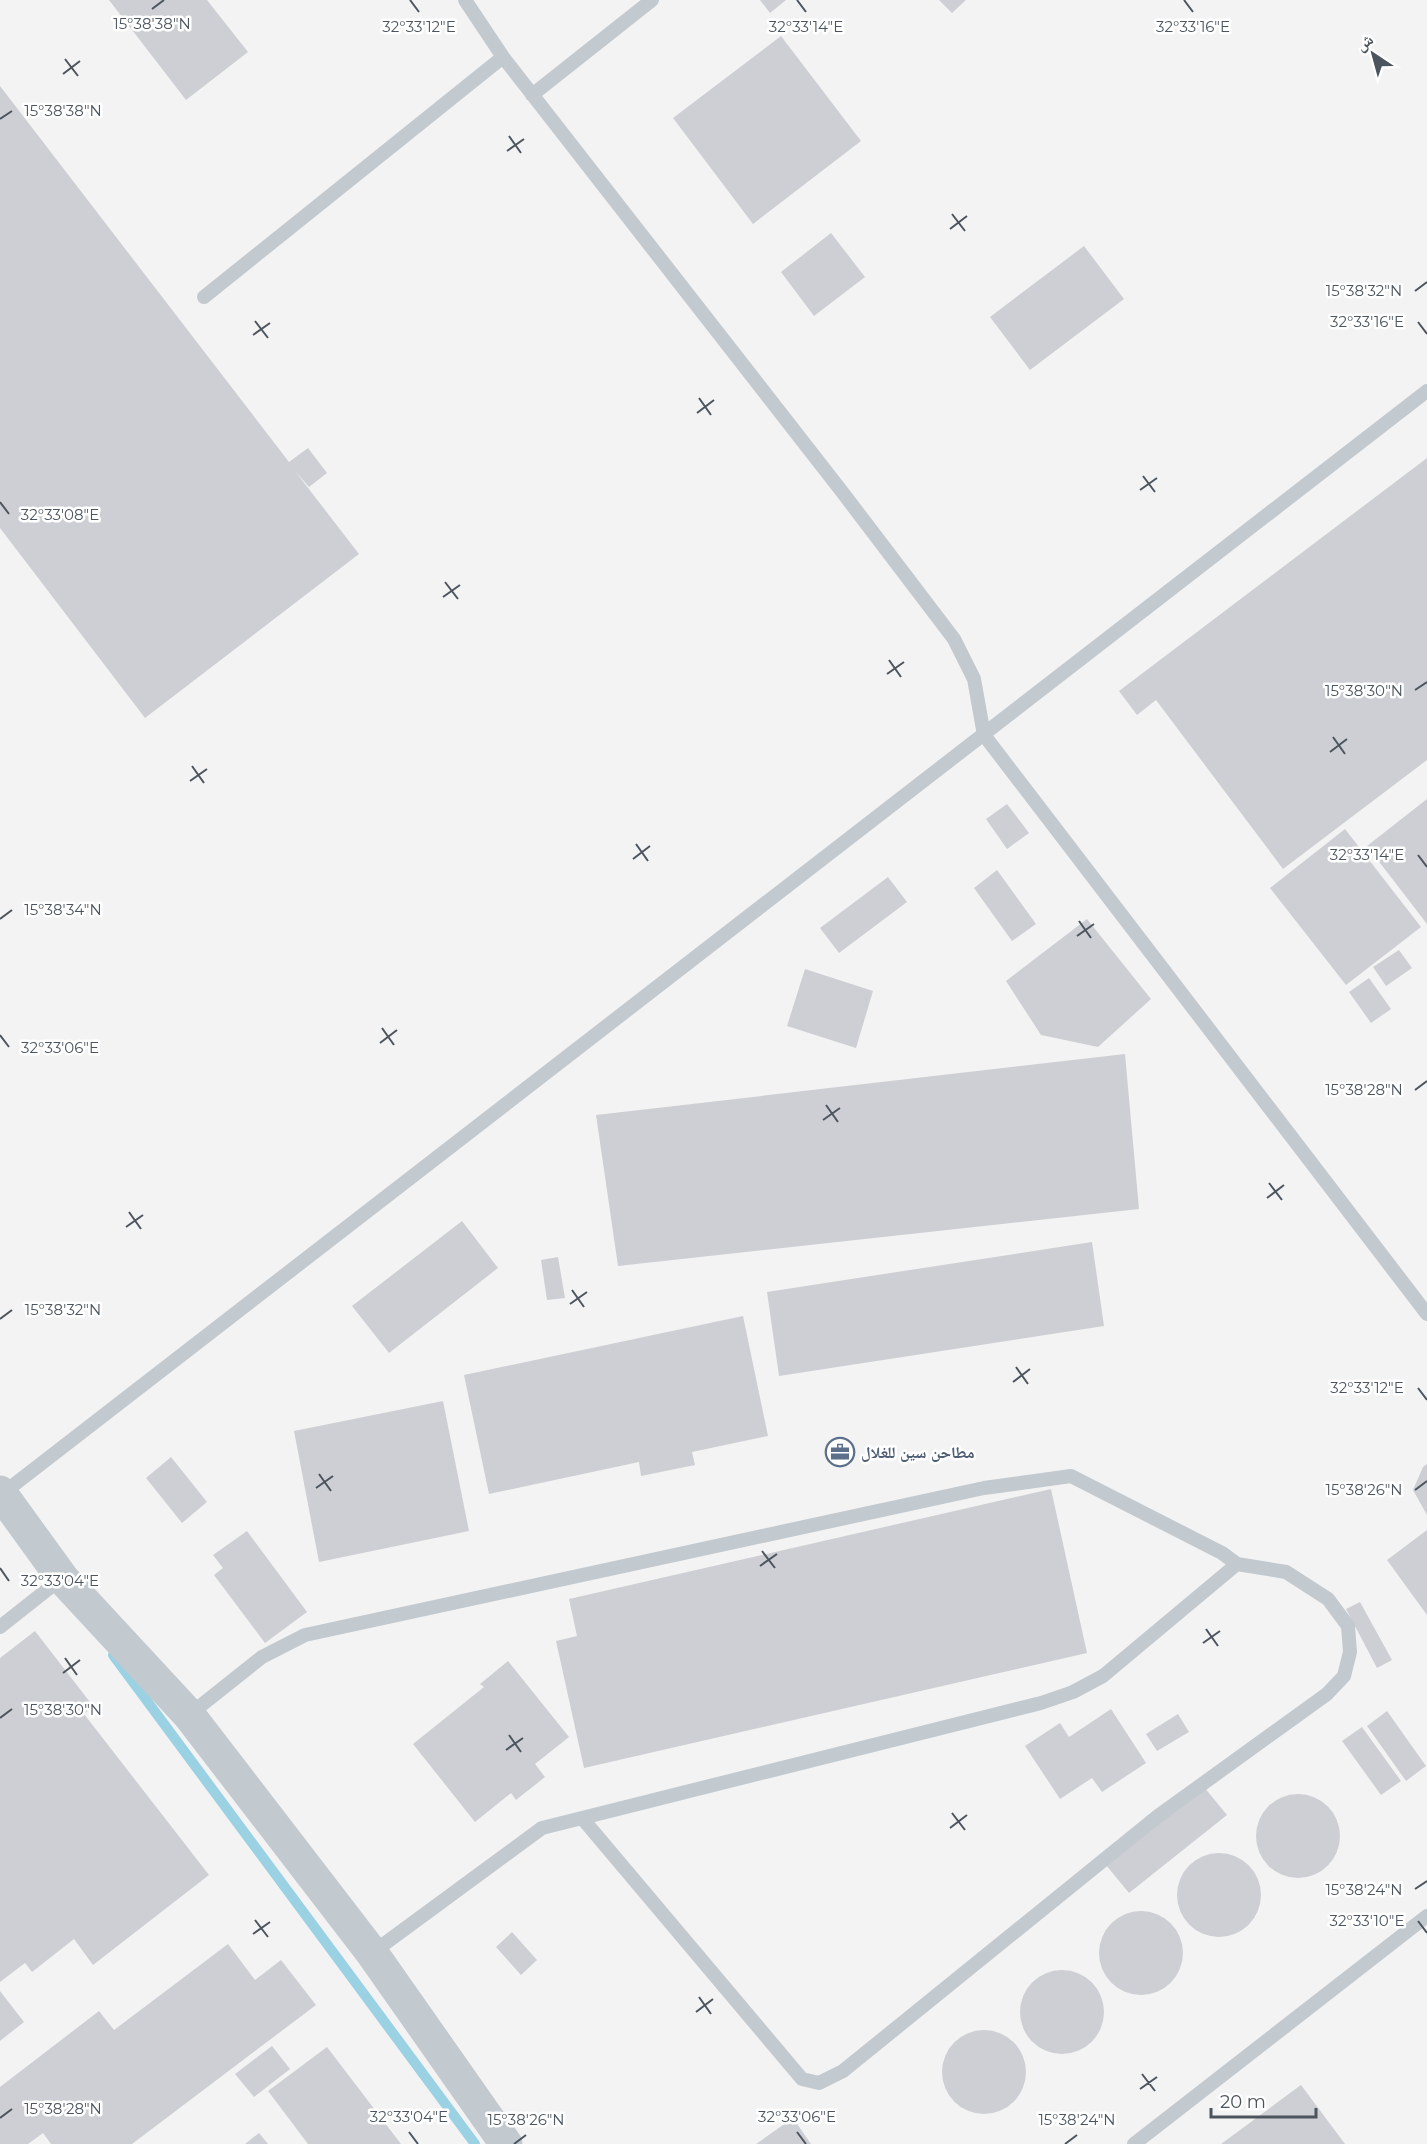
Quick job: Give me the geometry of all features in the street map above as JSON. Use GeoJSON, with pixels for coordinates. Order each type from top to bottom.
{"type":"FeatureCollection","features":[{"type":"Feature","properties":{"kind":"street"},"geometry":{"type":"LineString","coordinates":[[1,1493],[65,1577],[189,1715],[372,1953],[506,2144]]}},
{"type":"Feature","properties":{"kind":"lane"},"geometry":{"type":"LineString","coordinates":[[465,0],[532,95],[954,639],[974,678],[984,735],[1427,1314]]}},
{"type":"Feature","properties":{"kind":"lane"},"geometry":{"type":"LineString","coordinates":[[532,95],[652,0]]}},
{"type":"Feature","properties":{"kind":"lane"},"geometry":{"type":"LineString","coordinates":[[204,297],[503,57]]}},
{"type":"Feature","properties":{"kind":"lane"},"geometry":{"type":"LineString","coordinates":[[1,1493],[1427,391]]}},
{"type":"Feature","properties":{"kind":"lane"},"geometry":{"type":"LineString","coordinates":[[189,1715],[262,1656],[305,1635],[984,1488],[1071,1476],[1222,1553],[1238,1564],[1286,1572],[1328,1599],[1348,1626],[1350,1652],[1344,1676],[1327,1694],[1158,1816],[843,2071],[819,2083],[802,2079],[582,1818]]}},
{"type":"Feature","properties":{"kind":"lane"},"geometry":{"type":"LineString","coordinates":[[372,1953],[542,1828],[1073,1692],[1103,1676],[1238,1564]]}},
{"type":"Feature","properties":{"kind":"lane"},"geometry":{"type":"LineString","coordinates":[[0,1627],[65,1577]]}},
{"type":"Feature","properties":{"kind":"lane"},"geometry":{"type":"LineString","coordinates":[[1134,2144],[1427,1916]]}},
{"type":"Feature","properties":{"kind":"building"},"geometry":{"type":"Polygon","coordinates":[[[109,0],[207,0],[248,52],[186,100],[109,0]]]}},
{"type":"Feature","properties":{"kind":"building"},"geometry":{"type":"Polygon","coordinates":[[[760,0],[786,0],[770,13],[760,0]]]}},
{"type":"Feature","properties":{"kind":"building"},"geometry":{"type":"Polygon","coordinates":[[[939,0],[966,0],[952,13],[939,0]]]}},
{"type":"Feature","properties":{"kind":"building"},"geometry":{"type":"Polygon","coordinates":[[[781,36],[861,141],[753,224],[673,118],[781,36]]]}},
{"type":"Feature","properties":{"kind":"building"},"geometry":{"type":"Polygon","coordinates":[[[0,86],[289,462],[308,448],[327,473],[309,487],[295,471],[359,554],[145,718],[0,528],[0,86]]]}},
{"type":"Feature","properties":{"kind":"building"},"geometry":{"type":"Polygon","coordinates":[[[831,233],[865,277],[814,316],[781,272],[831,233]]]}},
{"type":"Feature","properties":{"kind":"building"},"geometry":{"type":"Polygon","coordinates":[[[1084,246],[1124,299],[1030,370],[990,317],[1084,246]]]}},
{"type":"Feature","properties":{"kind":"building"},"geometry":{"type":"Polygon","coordinates":[[[1427,458],[1427,760],[1283,869],[1156,700],[1137,715],[1119,691],[1427,458]]]}},
{"type":"Feature","properties":{"kind":"building"},"geometry":{"type":"Polygon","coordinates":[[[1427,799],[1427,924],[1367,846],[1427,799]]]}},
{"type":"Feature","properties":{"kind":"building"},"geometry":{"type":"Polygon","coordinates":[[[1007,804],[1029,833],[1007,849],[986,819],[1007,804]]]}},
{"type":"Feature","properties":{"kind":"building"},"geometry":{"type":"Polygon","coordinates":[[[1345,829],[1421,927],[1346,985],[1270,888],[1345,829]]]}},
{"type":"Feature","properties":{"kind":"building"},"geometry":{"type":"Polygon","coordinates":[[[997,870],[1036,924],[1012,941],[974,888],[997,870]]]}},
{"type":"Feature","properties":{"kind":"building"},"geometry":{"type":"Polygon","coordinates":[[[888,877],[907,902],[839,953],[820,928],[888,877]]]}},
{"type":"Feature","properties":{"kind":"building"},"geometry":{"type":"Polygon","coordinates":[[[1087,919],[1151,999],[1098,1047],[1041,1035],[1006,981],[1087,919]]]}},
{"type":"Feature","properties":{"kind":"building"},"geometry":{"type":"Polygon","coordinates":[[[1399,950],[1412,968],[1386,986],[1373,967],[1399,950]]]}},
{"type":"Feature","properties":{"kind":"building"},"geometry":{"type":"Polygon","coordinates":[[[805,969],[873,991],[856,1048],[787,1026],[805,969]]]}},
{"type":"Feature","properties":{"kind":"building"},"geometry":{"type":"Polygon","coordinates":[[[1369,978],[1391,1009],[1371,1023],[1349,992],[1369,978]]]}},
{"type":"Feature","properties":{"kind":"building"},"geometry":{"type":"Polygon","coordinates":[[[1125,1054],[1139,1209],[618,1266],[596,1115],[1125,1054]]]}},
{"type":"Feature","properties":{"kind":"building"},"geometry":{"type":"Polygon","coordinates":[[[462,1221],[498,1268],[389,1353],[352,1306],[462,1221]]]}},
{"type":"Feature","properties":{"kind":"building"},"geometry":{"type":"Polygon","coordinates":[[[1092,1242],[1104,1326],[779,1376],[767,1292],[1092,1242]]]}},
{"type":"Feature","properties":{"kind":"building"},"geometry":{"type":"Polygon","coordinates":[[[558,1257],[565,1298],[547,1300],[541,1260],[558,1257]]]}},
{"type":"Feature","properties":{"kind":"building"},"geometry":{"type":"Polygon","coordinates":[[[743,1316],[768,1436],[692,1452],[695,1465],[641,1476],[639,1462],[489,1494],[464,1375],[743,1316]]]}},
{"type":"Feature","properties":{"kind":"building"},"geometry":{"type":"Polygon","coordinates":[[[443,1401],[469,1531],[319,1562],[294,1431],[443,1401]]]}},
{"type":"Feature","properties":{"kind":"building"},"geometry":{"type":"Polygon","coordinates":[[[171,1457],[207,1502],[182,1523],[146,1478],[171,1457]]]}},
{"type":"Feature","properties":{"kind":"building"},"geometry":{"type":"Polygon","coordinates":[[[1427,1464],[1427,1515],[1413,1490],[1423,1467],[1427,1464]]]}},
{"type":"Feature","properties":{"kind":"building"},"geometry":{"type":"Polygon","coordinates":[[[1051,1489],[1087,1653],[584,1768],[556,1641],[577,1636],[569,1599],[1051,1489]]]}},
{"type":"Feature","properties":{"kind":"building"},"geometry":{"type":"Polygon","coordinates":[[[1427,1530],[1427,1615],[1387,1560],[1427,1530]]]}},
{"type":"Feature","properties":{"kind":"building"},"geometry":{"type":"Polygon","coordinates":[[[247,1531],[307,1612],[265,1643],[214,1575],[223,1568],[213,1555],[247,1531]]]}},
{"type":"Feature","properties":{"kind":"building"},"geometry":{"type":"Polygon","coordinates":[[[1360,1602],[1392,1660],[1377,1668],[1346,1609],[1360,1602]]]}},
{"type":"Feature","properties":{"kind":"building"},"geometry":{"type":"Polygon","coordinates":[[[35,1631],[93,1706],[84,1714],[209,1875],[93,1965],[74,1939],[32,1972],[25,1963],[0,1982],[0,1658],[35,1631]]]}},
{"type":"Feature","properties":{"kind":"building"},"geometry":{"type":"Polygon","coordinates":[[[508,1661],[569,1737],[535,1764],[545,1777],[516,1800],[511,1793],[475,1822],[413,1744],[484,1687],[480,1684],[508,1661]]]}},
{"type":"Feature","properties":{"kind":"building"},"geometry":{"type":"Polygon","coordinates":[[[1111,1709],[1146,1763],[1102,1792],[1092,1778],[1060,1799],[1025,1746],[1060,1723],[1069,1737],[1111,1709]]]}},
{"type":"Feature","properties":{"kind":"building"},"geometry":{"type":"Polygon","coordinates":[[[1387,1711],[1426,1766],[1406,1781],[1367,1726],[1387,1711]]]}},
{"type":"Feature","properties":{"kind":"building"},"geometry":{"type":"Polygon","coordinates":[[[1178,1714],[1189,1732],[1157,1751],[1146,1734],[1178,1714]]]}},
{"type":"Feature","properties":{"kind":"building"},"geometry":{"type":"Polygon","coordinates":[[[1362,1727],[1401,1781],[1381,1795],[1342,1741],[1362,1727]]]}},
{"type":"Feature","properties":{"kind":"building"},"geometry":{"type":"Polygon","coordinates":[[[1204,1787],[1227,1815],[1129,1893],[1106,1865],[1204,1787]]]}},
{"type":"Feature","properties":{"kind":"building"},"geometry":{"type":"Polygon","coordinates":[[[1298,1794],[1314,1797],[1328,1806],[1337,1820],[1340,1836],[1337,1852],[1328,1866],[1314,1875],[1298,1878],[1282,1875],[1268,1866],[1259,1852],[1256,1836],[1259,1820],[1268,1806],[1282,1797],[1298,1794]]]}},
{"type":"Feature","properties":{"kind":"building"},"geometry":{"type":"Polygon","coordinates":[[[1219,1853],[1235,1856],[1249,1865],[1258,1879],[1261,1895],[1258,1911],[1249,1925],[1235,1934],[1219,1937],[1203,1934],[1189,1925],[1180,1911],[1177,1895],[1180,1879],[1189,1865],[1203,1856],[1219,1853]]]}},
{"type":"Feature","properties":{"kind":"building"},"geometry":{"type":"Polygon","coordinates":[[[1141,1911],[1157,1914],[1171,1923],[1180,1937],[1183,1953],[1180,1969],[1171,1983],[1157,1992],[1141,1995],[1125,1992],[1111,1983],[1102,1969],[1099,1953],[1102,1937],[1111,1923],[1125,1914],[1141,1911]]]}},
{"type":"Feature","properties":{"kind":"building"},"geometry":{"type":"Polygon","coordinates":[[[512,1932],[537,1960],[521,1975],[496,1947],[512,1932]]]}},
{"type":"Feature","properties":{"kind":"building"},"geometry":{"type":"Polygon","coordinates":[[[228,1944],[255,1980],[281,1960],[316,2005],[132,2144],[51,2144],[43,2133],[28,2144],[0,2144],[0,2087],[99,2011],[114,2030],[228,1944]]]}},
{"type":"Feature","properties":{"kind":"building"},"geometry":{"type":"Polygon","coordinates":[[[1062,1970],[1078,1973],[1092,1982],[1101,1996],[1104,2012],[1101,2028],[1092,2042],[1078,2051],[1062,2054],[1046,2051],[1032,2042],[1023,2028],[1020,2012],[1023,1996],[1032,1982],[1046,1973],[1062,1970]]]}},
{"type":"Feature","properties":{"kind":"building"},"geometry":{"type":"Polygon","coordinates":[[[0,1991],[24,2022],[0,2041],[0,1991]]]}},
{"type":"Feature","properties":{"kind":"building"},"geometry":{"type":"Polygon","coordinates":[[[984,2030],[1000,2033],[1014,2042],[1023,2056],[1026,2072],[1023,2088],[1014,2102],[1000,2111],[984,2114],[968,2111],[954,2102],[945,2088],[942,2072],[945,2056],[954,2042],[968,2033],[984,2030]]]}},
{"type":"Feature","properties":{"kind":"building"},"geometry":{"type":"Polygon","coordinates":[[[272,2046],[290,2069],[254,2097],[235,2074],[272,2046]]]}},
{"type":"Feature","properties":{"kind":"building"},"geometry":{"type":"Polygon","coordinates":[[[327,2047],[401,2144],[308,2144],[268,2091],[327,2047]]]}},
{"type":"Feature","properties":{"kind":"building"},"geometry":{"type":"Polygon","coordinates":[[[1301,2085],[1345,2144],[1221,2144],[1301,2085]]]}},
{"type":"Feature","properties":{"kind":"building"},"geometry":{"type":"Polygon","coordinates":[[[793,2118],[811,2144],[756,2144],[793,2118]]]}},
{"type":"Feature","properties":{"kind":"building"},"geometry":{"type":"Polygon","coordinates":[[[259,2133],[268,2144],[245,2144],[259,2133]]]}},
{"type":"Feature","properties":{"kind":"waterway"},"geometry":{"type":"LineString","coordinates":[[113,1655],[475,2144]]}},
{"type":"Feature","properties":{"kind":"place","name":"مطاحن سين للغلال"},"geometry":{"type":"Point","coordinates":[840,1452]}}]}
